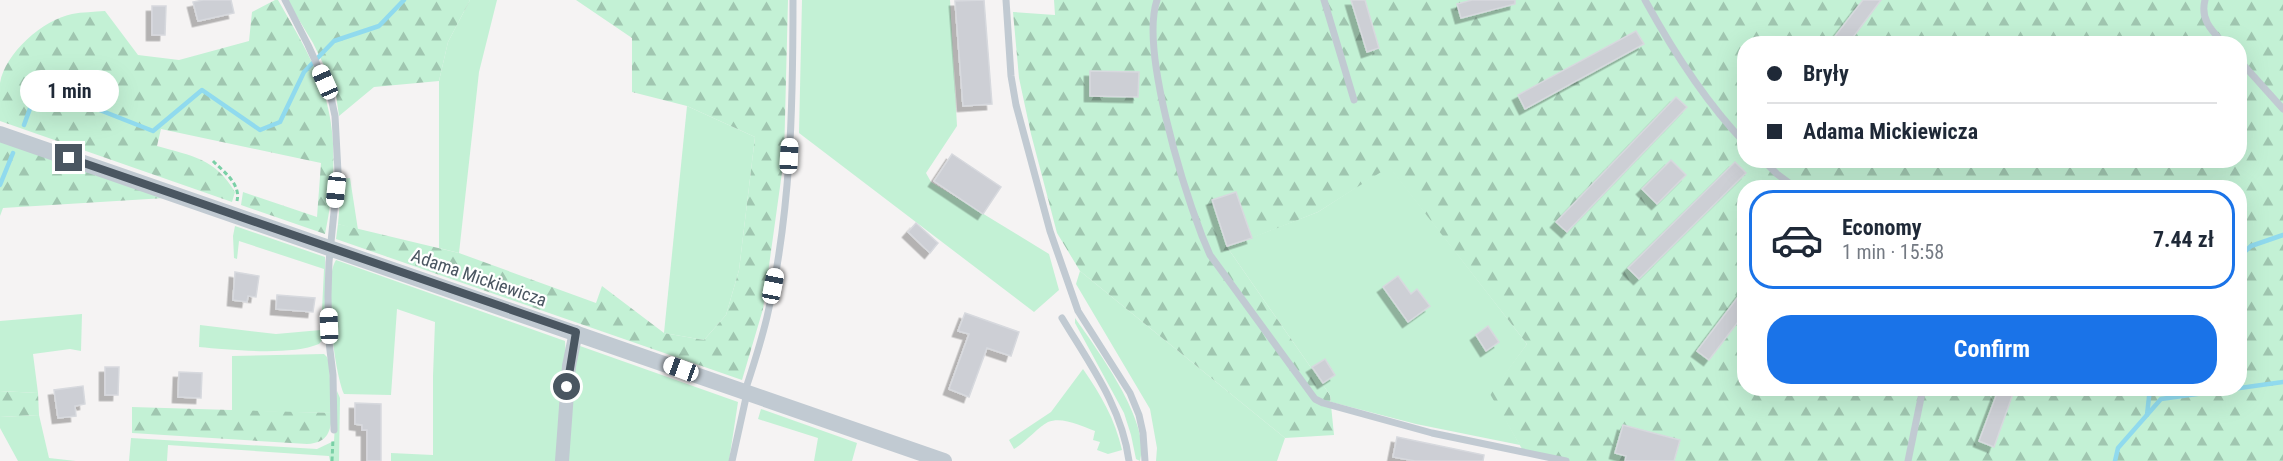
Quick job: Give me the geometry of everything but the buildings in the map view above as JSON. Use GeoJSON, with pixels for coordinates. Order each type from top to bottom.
{"type":"FeatureCollection","features":[{"type":"Feature","properties":{"kind":"street","name":"Adama Mickiewicza"},"geometry":{"type":"LineString","coordinates":[[0,134],[576,332],[746,392],[910,454],[944,461]]}},
{"type":"Feature","properties":{"kind":"street"},"geometry":{"type":"LineString","coordinates":[[562,461],[569,366],[576,332]]}},
{"type":"Feature","properties":{"kind":"lane"},"geometry":{"type":"LineString","coordinates":[[285,0],[330,93],[337,140],[338,172],[328,268],[334,430]]}},
{"type":"Feature","properties":{"kind":"lane"},"geometry":{"type":"LineString","coordinates":[[732,461],[746,392],[766,319],[783,222],[791,126],[793,0]]}},
{"type":"Feature","properties":{"kind":"lane"},"geometry":{"type":"LineString","coordinates":[[1006,0],[1011,76],[1016,105],[1050,231],[1078,311],[1130,393],[1143,433],[1145,461]]}},
{"type":"Feature","properties":{"kind":"lane"},"geometry":{"type":"LineString","coordinates":[[1157,0],[1154,27],[1162,103],[1202,236],[1210,255],[1315,399],[1432,433],[1566,461]]}},
{"type":"Feature","properties":{"kind":"lane"},"geometry":{"type":"LineString","coordinates":[[1324,0],[1354,100]]}},
{"type":"Feature","properties":{"kind":"lane"},"geometry":{"type":"LineString","coordinates":[[1645,0],[1668,43],[1720,117],[1737,135]]}},
{"type":"Feature","properties":{"kind":"lane"},"geometry":{"type":"LineString","coordinates":[[2205,0],[2204,18],[2216,36]]}},
{"type":"Feature","properties":{"kind":"lane"},"geometry":{"type":"LineString","coordinates":[[2247,69],[2283,110]]}},
{"type":"Feature","properties":{"kind":"lane"},"geometry":{"type":"LineString","coordinates":[[1771,168],[1785,180]]}},
{"type":"Feature","properties":{"kind":"lane"},"geometry":{"type":"LineString","coordinates":[[1062,318],[1102,383],[1123,429],[1129,461]]}},
{"type":"Feature","properties":{"kind":"lane"},"geometry":{"type":"LineString","coordinates":[[1908,461],[1921,396]]}},
{"type":"Feature","properties":{"kind":"path"},"geometry":{"type":"LineString","coordinates":[[213,161],[238,189],[233,214]]}},
{"type":"Feature","properties":{"kind":"path"},"geometry":{"type":"LineString","coordinates":[[332,461],[334,430]]}},
{"type":"Feature","properties":{"kind":"green space"},"geometry":{"type":"Polygon","coordinates":[[[278,0],[312,61],[330,116],[333,167],[331,201],[325,234],[241,205],[243,192],[317,217],[321,163],[161,129],[157,146],[192,156],[211,165],[235,192],[232,202],[0,121],[0,83],[9,60],[27,40],[61,17],[76,13],[105,11],[138,55],[179,60],[249,41],[252,12],[278,0]]]}},
{"type":"Feature","properties":{"kind":"green space"},"geometry":{"type":"Polygon","coordinates":[[[287,0],[470,0],[448,42],[439,81],[374,87],[339,116],[335,88],[313,43],[287,0]]]}},
{"type":"Feature","properties":{"kind":"green space"},"geometry":{"type":"Polygon","coordinates":[[[470,0],[497,0],[479,72],[459,253],[439,248],[439,81],[448,42],[470,0]]]}},
{"type":"Feature","properties":{"kind":"green space"},"geometry":{"type":"Polygon","coordinates":[[[576,0],[788,0],[784,158],[763,309],[742,380],[336,239],[338,224],[459,253],[596,303],[602,286],[664,333],[704,340],[726,315],[739,270],[755,137],[687,106],[632,92],[632,38],[576,0]]]}},
{"type":"Feature","properties":{"kind":"green space"},"geometry":{"type":"Polygon","coordinates":[[[802,0],[950,0],[957,126],[926,173],[931,182],[1049,254],[1059,290],[1034,312],[799,133],[802,0]]]}},
{"type":"Feature","properties":{"kind":"green space"},"geometry":{"type":"Polygon","coordinates":[[[1054,0],[2283,0],[2283,461],[1566,461],[1525,454],[1490,394],[1527,344],[1389,167],[1318,212],[1252,238],[1236,192],[1212,200],[1227,247],[1330,395],[1334,435],[1285,438],[1080,271],[1057,233],[1031,134],[1019,78],[1013,12],[1055,15],[1054,0]]]}},
{"type":"Feature","properties":{"kind":"green space"},"geometry":{"type":"Polygon","coordinates":[[[687,106],[755,137],[739,270],[726,315],[704,340],[664,333],[687,106]]]}},
{"type":"Feature","properties":{"kind":"green space"},"geometry":{"type":"Polygon","coordinates":[[[0,139],[165,198],[3,208],[0,216],[0,139]]]}},
{"type":"Feature","properties":{"kind":"green space"},"geometry":{"type":"Polygon","coordinates":[[[1389,166],[1527,344],[1491,394],[1520,445],[1416,424],[1331,402],[1330,395],[1227,247],[1318,212],[1389,166]]]}},
{"type":"Feature","properties":{"kind":"green space"},"geometry":{"type":"Polygon","coordinates":[[[350,178],[358,230],[338,224],[342,179],[350,178]]]}},
{"type":"Feature","properties":{"kind":"green space"},"geometry":{"type":"Polygon","coordinates":[[[235,226],[325,257],[326,335],[319,344],[307,348],[277,351],[199,347],[200,325],[276,334],[321,330],[324,269],[239,241],[237,259],[234,258],[235,226]]]}},
{"type":"Feature","properties":{"kind":"green space"},"geometry":{"type":"Polygon","coordinates":[[[336,260],[565,341],[566,358],[559,461],[391,461],[391,453],[433,455],[435,322],[397,309],[391,395],[344,394],[340,383],[331,326],[330,286],[336,260]]]}},
{"type":"Feature","properties":{"kind":"green space"},"geometry":{"type":"Polygon","coordinates":[[[1080,271],[1285,438],[1277,461],[1156,461],[1157,448],[1150,409],[1076,284],[1080,271]]]}},
{"type":"Feature","properties":{"kind":"green space"},"geometry":{"type":"Polygon","coordinates":[[[82,314],[81,351],[70,349],[33,354],[38,393],[0,391],[0,321],[82,314]]]}},
{"type":"Feature","properties":{"kind":"green space"},"geometry":{"type":"Polygon","coordinates":[[[1075,318],[1108,366],[1130,407],[1142,445],[1140,461],[1136,459],[1124,413],[1075,323],[1075,318]]]}},
{"type":"Feature","properties":{"kind":"green space"},"geometry":{"type":"Polygon","coordinates":[[[580,346],[738,402],[729,461],[565,461],[571,379],[580,346]]]}},
{"type":"Feature","properties":{"kind":"green space"},"geometry":{"type":"Polygon","coordinates":[[[324,354],[329,363],[332,413],[232,411],[232,356],[324,354]]]}},
{"type":"Feature","properties":{"kind":"green space"},"geometry":{"type":"Polygon","coordinates":[[[1083,369],[1107,408],[1122,450],[1108,454],[1097,450],[1100,442],[1093,440],[1095,431],[1072,422],[1059,420],[1044,424],[1014,449],[1009,440],[1051,412],[1083,369]]]}},
{"type":"Feature","properties":{"kind":"green space"},"geometry":{"type":"Polygon","coordinates":[[[0,391],[38,393],[39,415],[0,417],[0,391]]]}},
{"type":"Feature","properties":{"kind":"green space"},"geometry":{"type":"Polygon","coordinates":[[[337,391],[340,398],[339,461],[330,461],[329,456],[168,445],[167,461],[129,461],[131,438],[317,449],[334,441],[337,391]]]}},
{"type":"Feature","properties":{"kind":"green space"},"geometry":{"type":"Polygon","coordinates":[[[132,407],[332,413],[327,435],[320,441],[307,444],[132,433],[132,407]]]}},
{"type":"Feature","properties":{"kind":"green space"},"geometry":{"type":"Polygon","coordinates":[[[761,409],[857,443],[852,461],[814,461],[818,438],[758,419],[761,409]]]}},
{"type":"Feature","properties":{"kind":"green space"},"geometry":{"type":"Polygon","coordinates":[[[39,415],[49,458],[76,461],[18,461],[0,428],[0,417],[39,415]]]}},
{"type":"Feature","properties":{"kind":"waterway"},"geometry":{"type":"LineString","coordinates":[[24,125],[32,103],[87,105],[153,131],[202,90],[260,130],[280,122],[304,72],[334,41],[379,26],[404,0]]}},
{"type":"Feature","properties":{"kind":"waterway"},"geometry":{"type":"LineString","coordinates":[[0,185],[13,153]]}},
{"type":"Feature","properties":{"kind":"waterway"},"geometry":{"type":"LineString","coordinates":[[2247,250],[2251,246],[2283,235]]}},
{"type":"Feature","properties":{"kind":"waterway"},"geometry":{"type":"LineString","coordinates":[[2247,387],[2283,382]]}},
{"type":"Feature","properties":{"kind":"waterway"},"geometry":{"type":"LineString","coordinates":[[2147,415],[2149,396]]}},
{"type":"Feature","properties":{"kind":"waterway"},"geometry":{"type":"LineString","coordinates":[[2115,461],[2118,448],[2161,399],[2183,396]]}},
{"type":"Feature","properties":{"kind":"route"},"geometry":{"type":"LineString","coordinates":[[69,158],[576,332],[571,350],[567,387]]}}]}
